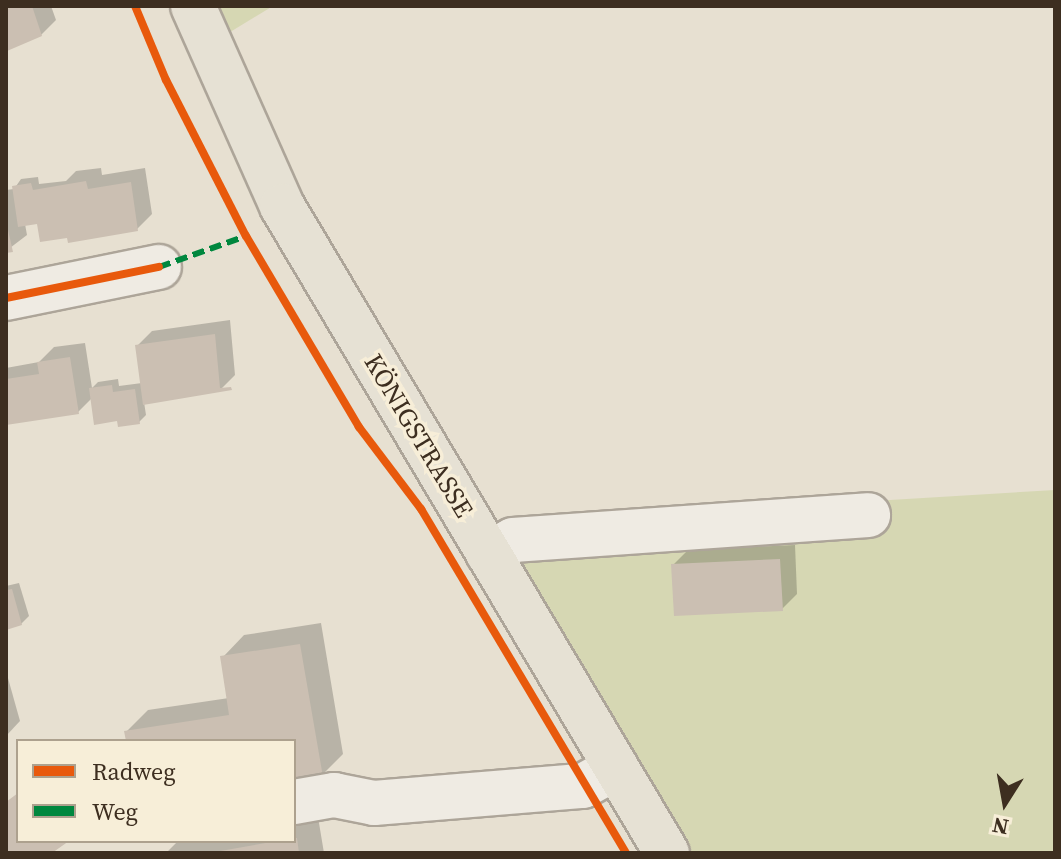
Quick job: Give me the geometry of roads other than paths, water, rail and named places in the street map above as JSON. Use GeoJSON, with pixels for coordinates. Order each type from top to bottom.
{"type":"FeatureCollection","features":[{"type":"Feature","properties":{"kind":"main road","name":"KÖNIGSTRASSE"},"geometry":{"type":"LineString","coordinates":[[193,6],[282,206],[667,853]]}},
{"type":"Feature","properties":{"kind":"street"},"geometry":{"type":"LineString","coordinates":[[6,298],[159,267]]}},
{"type":"Feature","properties":{"kind":"street"},"geometry":{"type":"LineString","coordinates":[[488,553],[513,540],[868,515]]}},
{"type":"Feature","properties":{"kind":"street"},"geometry":{"type":"LineString","coordinates":[[296,802],[334,795],[374,803],[583,786],[616,768]]}}]}
